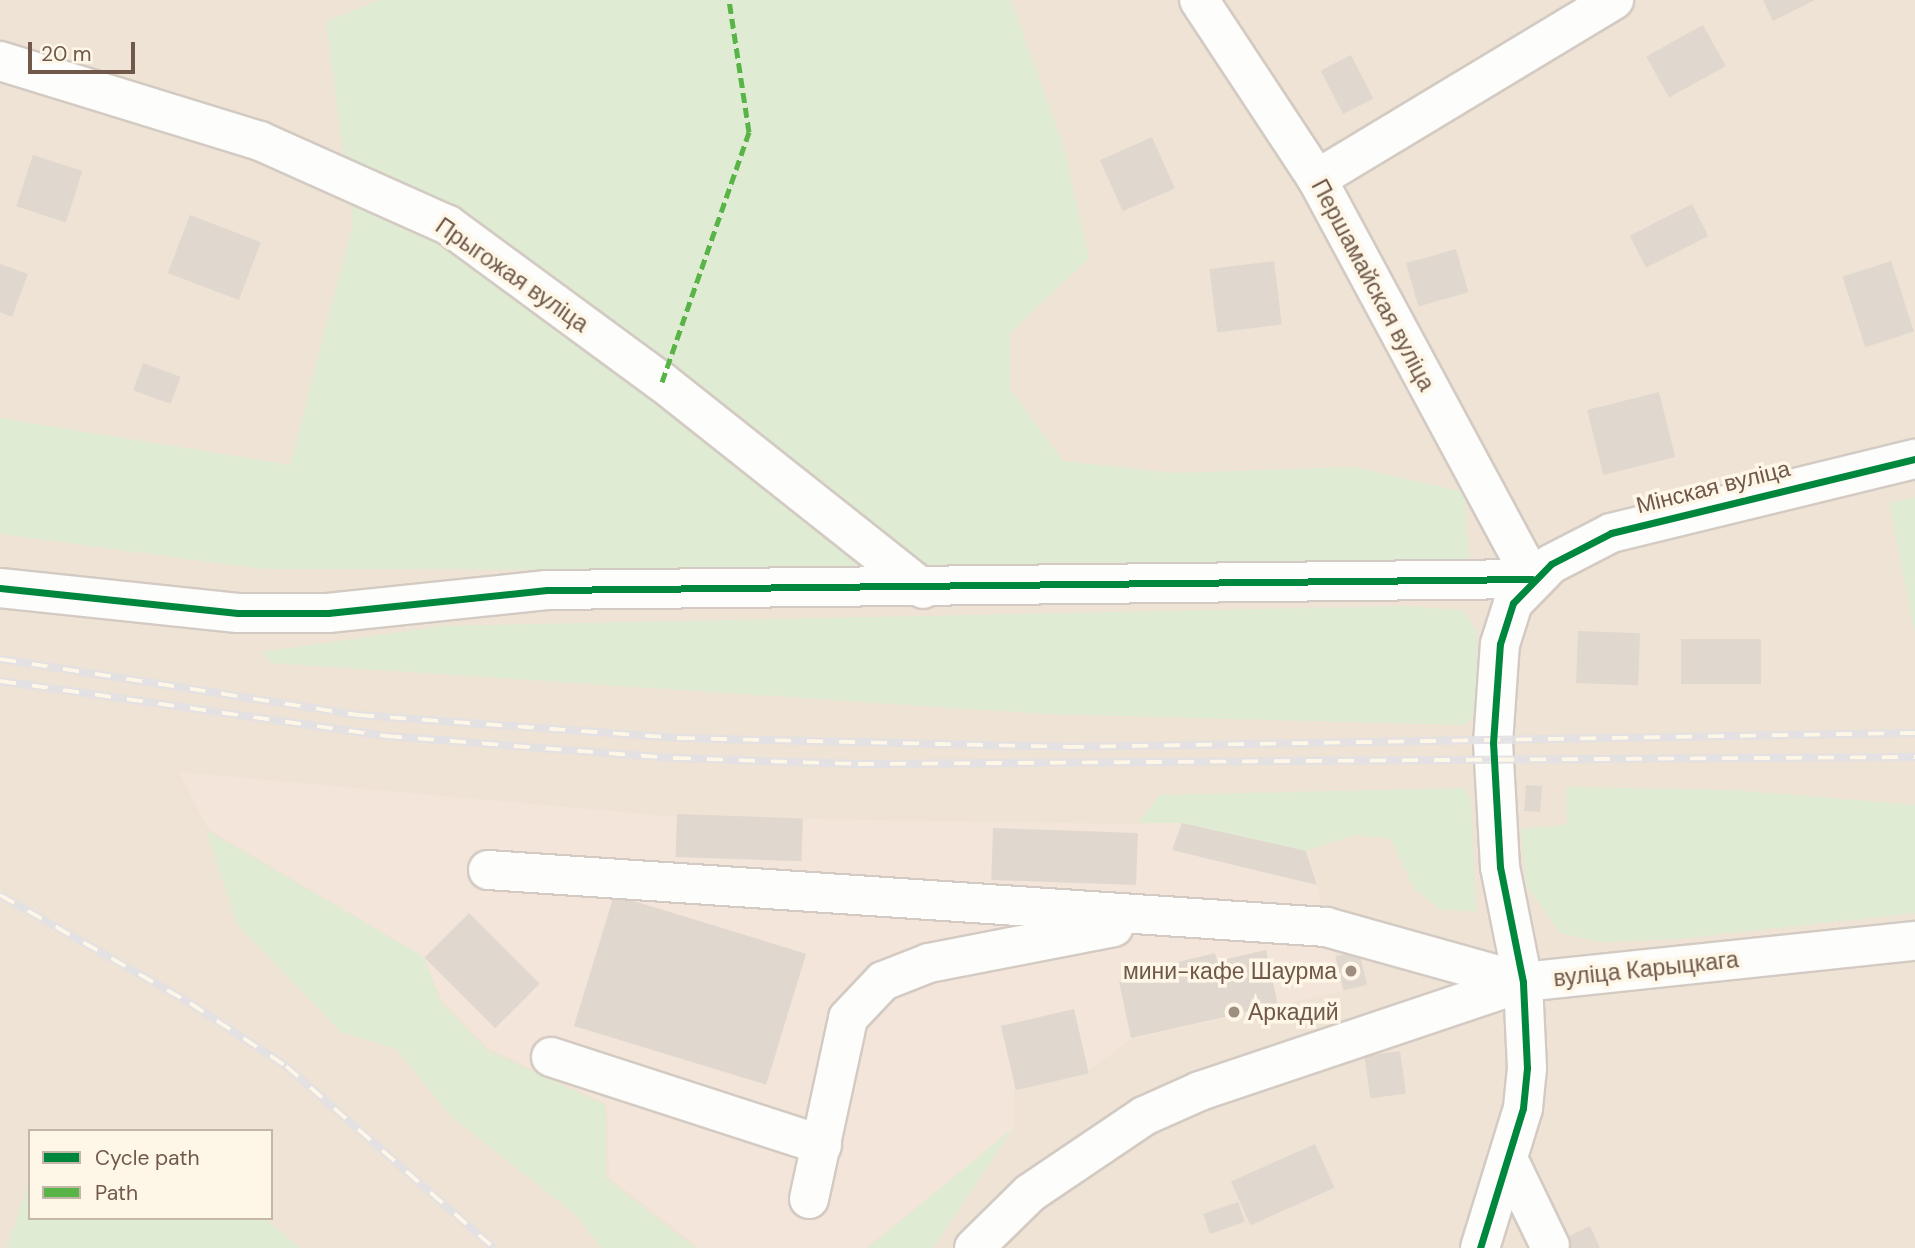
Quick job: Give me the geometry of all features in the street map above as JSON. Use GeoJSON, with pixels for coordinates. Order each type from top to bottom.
{"type":"FeatureCollection","features":[{"type":"Feature","properties":{"kind":"street","name":"Першамайская вуліца"},"geometry":{"type":"LineString","coordinates":[[1199,0],[1317,179],[1532,579]]}},
{"type":"Feature","properties":{"kind":"street"},"geometry":{"type":"LineString","coordinates":[[1317,179],[1614,0]]}},
{"type":"Feature","properties":{"kind":"street","name":"Прыгожая вуліца"},"geometry":{"type":"LineString","coordinates":[[0,61],[260,141],[448,225],[662,382],[923,589]]}},
{"type":"Feature","properties":{"kind":"street","name":"Мінская вуліца"},"geometry":{"type":"LineString","coordinates":[[1532,579],[1574,551],[1656,518],[1915,459]]}},
{"type":"Feature","properties":{"kind":"street"},"geometry":{"type":"LineString","coordinates":[[0,588],[238,613],[328,613],[547,590],[923,589],[1532,579]]}},
{"type":"Feature","properties":{"kind":"street"},"geometry":{"type":"LineString","coordinates":[[1523,982],[1500,867],[1493,743],[1500,644],[1513,603],[1532,579]]}},
{"type":"Feature","properties":{"kind":"street"},"geometry":{"type":"LineString","coordinates":[[488,870],[1326,927],[1523,982]]}},
{"type":"Feature","properties":{"kind":"street"},"geometry":{"type":"LineString","coordinates":[[809,1199],[848,1018],[883,981],[929,963],[1166,916]]}},
{"type":"Feature","properties":{"kind":"street","name":"вуліца Карыцкага"},"geometry":{"type":"LineString","coordinates":[[1479,1248],[1523,1108],[1527,1068],[1523,982],[1915,941]]}},
{"type":"Feature","properties":{"kind":"street"},"geometry":{"type":"LineString","coordinates":[[974,1248],[1030,1193],[1144,1116],[1199,1091],[1523,982]]}},
{"type":"Feature","properties":{"kind":"street"},"geometry":{"type":"LineString","coordinates":[[551,1057],[822,1145]]}},
{"type":"Feature","properties":{"kind":"street"},"geometry":{"type":"LineString","coordinates":[[1508,1161],[1550,1245]]}},
{"type":"Feature","properties":{"kind":"shaded area"},"geometry":{"type":"Polygon","coordinates":[[[0,0],[1915,0],[1915,1248],[0,1248],[0,0]]]}},
{"type":"Feature","properties":{"kind":"shaded area"},"geometry":{"type":"Polygon","coordinates":[[[179,772],[677,817],[1137,824],[1181,819],[1309,852],[1343,991],[1132,1039],[1089,1070],[1014,1089],[1014,1129],[866,1248],[699,1248],[609,1177],[607,1104],[488,1048],[442,1000],[422,956],[208,829],[179,772]]]}},
{"type":"Feature","properties":{"kind":"green space"},"geometry":{"type":"Polygon","coordinates":[[[379,0],[1011,0],[1063,145],[1089,258],[1010,333],[1010,389],[1063,461],[1173,473],[1354,467],[1464,492],[1469,559],[832,570],[263,569],[0,534],[0,418],[290,465],[353,223],[326,22],[379,0]]]}},
{"type":"Feature","properties":{"kind":"green space"},"geometry":{"type":"Polygon","coordinates":[[[1915,497],[1915,634],[1889,503],[1915,497]]]}},
{"type":"Feature","properties":{"kind":"green space"},"geometry":{"type":"Polygon","coordinates":[[[1405,606],[1462,610],[1477,632],[1476,714],[1463,725],[1045,714],[271,663],[263,652],[441,626],[1405,606]]]}},
{"type":"Feature","properties":{"kind":"green space"},"geometry":{"type":"Polygon","coordinates":[[[1566,787],[1731,790],[1915,805],[1915,913],[1677,939],[1599,942],[1560,933],[1526,884],[1521,829],[1567,825],[1566,787]]]}},
{"type":"Feature","properties":{"kind":"green space"},"geometry":{"type":"Polygon","coordinates":[[[1464,788],[1471,800],[1476,912],[1440,909],[1414,889],[1391,839],[1354,835],[1306,851],[1182,823],[1138,823],[1160,795],[1464,788]]]}},
{"type":"Feature","properties":{"kind":"green space"},"geometry":{"type":"Polygon","coordinates":[[[206,830],[424,957],[440,1001],[487,1050],[605,1105],[606,1178],[695,1248],[601,1248],[577,1216],[452,1117],[396,1049],[341,1032],[237,924],[206,830]]]}},
{"type":"Feature","properties":{"kind":"green space"},"geometry":{"type":"Polygon","coordinates":[[[1013,1128],[933,1248],[868,1248],[1013,1128]]]}},
{"type":"Feature","properties":{"kind":"green space"},"geometry":{"type":"Polygon","coordinates":[[[28,1185],[28,1220],[266,1220],[300,1248],[7,1248],[28,1185]]]}},
{"type":"Feature","properties":{"kind":"building"},"geometry":{"type":"Polygon","coordinates":[[[1763,0],[1815,0],[1773,21],[1763,0]]]}},
{"type":"Feature","properties":{"kind":"building"},"geometry":{"type":"Polygon","coordinates":[[[1703,25],[1726,66],[1669,98],[1646,57],[1703,25]]]}},
{"type":"Feature","properties":{"kind":"building"},"geometry":{"type":"Polygon","coordinates":[[[1351,55],[1373,99],[1343,114],[1321,70],[1351,55]]]}},
{"type":"Feature","properties":{"kind":"building"},"geometry":{"type":"Polygon","coordinates":[[[1152,137],[1175,188],[1123,211],[1100,160],[1152,137]]]}},
{"type":"Feature","properties":{"kind":"building"},"geometry":{"type":"Polygon","coordinates":[[[33,155],[82,171],[66,222],[16,206],[33,155]]]}},
{"type":"Feature","properties":{"kind":"building"},"geometry":{"type":"Polygon","coordinates":[[[1692,204],[1708,236],[1646,268],[1630,236],[1692,204]]]}},
{"type":"Feature","properties":{"kind":"building"},"geometry":{"type":"Polygon","coordinates":[[[190,215],[261,242],[239,300],[168,273],[190,215]]]}},
{"type":"Feature","properties":{"kind":"building"},"geometry":{"type":"Polygon","coordinates":[[[1456,249],[1468,292],[1418,307],[1406,263],[1456,249]]]}},
{"type":"Feature","properties":{"kind":"building"},"geometry":{"type":"Polygon","coordinates":[[[1274,261],[1282,325],[1217,332],[1209,269],[1274,261]]]}},
{"type":"Feature","properties":{"kind":"building"},"geometry":{"type":"Polygon","coordinates":[[[1891,261],[1914,331],[1865,347],[1842,277],[1891,261]]]}},
{"type":"Feature","properties":{"kind":"building"},"geometry":{"type":"Polygon","coordinates":[[[0,264],[28,274],[12,317],[0,312],[0,264]]]}},
{"type":"Feature","properties":{"kind":"building"},"geometry":{"type":"Polygon","coordinates":[[[143,363],[181,377],[171,404],[133,390],[143,363]]]}},
{"type":"Feature","properties":{"kind":"building"},"geometry":{"type":"Polygon","coordinates":[[[1659,392],[1675,457],[1603,475],[1587,410],[1659,392]]]}},
{"type":"Feature","properties":{"kind":"building"},"geometry":{"type":"Polygon","coordinates":[[[1578,631],[1640,633],[1638,685],[1576,683],[1578,631]]]}},
{"type":"Feature","properties":{"kind":"building"},"geometry":{"type":"Polygon","coordinates":[[[1681,639],[1761,639],[1761,684],[1681,684],[1681,639]]]}},
{"type":"Feature","properties":{"kind":"building"},"geometry":{"type":"Polygon","coordinates":[[[1526,785],[1542,786],[1540,812],[1524,811],[1526,785]]]}},
{"type":"Feature","properties":{"kind":"building"},"geometry":{"type":"Polygon","coordinates":[[[677,814],[803,818],[801,861],[675,857],[677,814]]]}},
{"type":"Feature","properties":{"kind":"building"},"geometry":{"type":"Polygon","coordinates":[[[1182,823],[1306,851],[1317,885],[1172,850],[1182,823]]]}},
{"type":"Feature","properties":{"kind":"building"},"geometry":{"type":"Polygon","coordinates":[[[993,828],[1138,833],[1136,885],[991,880],[993,828]]]}},
{"type":"Feature","properties":{"kind":"building"},"geometry":{"type":"Polygon","coordinates":[[[614,895],[806,954],[766,1085],[574,1026],[614,895]]]}},
{"type":"Feature","properties":{"kind":"building"},"geometry":{"type":"Polygon","coordinates":[[[469,913],[540,984],[495,1028],[424,958],[469,913]]]}},
{"type":"Feature","properties":{"kind":"building"},"geometry":{"type":"Polygon","coordinates":[[[1266,950],[1278,1005],[1131,1038],[1119,982],[1175,970],[1174,963],[1215,953],[1217,961],[1266,950]]]}},
{"type":"Feature","properties":{"kind":"building","name":"мини-кафе Шаурма"},"geometry":{"type":"Polygon","coordinates":[[[1359,951],[1367,985],[1343,991],[1336,956],[1359,951]]]}},
{"type":"Feature","properties":{"kind":"building"},"geometry":{"type":"Polygon","coordinates":[[[1074,1009],[1089,1073],[1016,1090],[1001,1026],[1074,1009]]]}},
{"type":"Feature","properties":{"kind":"building"},"geometry":{"type":"Polygon","coordinates":[[[1400,1051],[1406,1094],[1370,1099],[1364,1056],[1400,1051]]]}},
{"type":"Feature","properties":{"kind":"building"},"geometry":{"type":"Polygon","coordinates":[[[1315,1144],[1335,1188],[1250,1225],[1231,1181],[1315,1144]]]}},
{"type":"Feature","properties":{"kind":"building"},"geometry":{"type":"Polygon","coordinates":[[[1238,1202],[1245,1222],[1210,1234],[1203,1214],[1238,1202]]]}},
{"type":"Feature","properties":{"kind":"building"},"geometry":{"type":"Polygon","coordinates":[[[1590,1226],[1600,1248],[1545,1248],[1590,1226]]]}},
{"type":"Feature","properties":{"kind":"railway"},"geometry":{"type":"LineString","coordinates":[[0,659],[358,715],[679,738],[1068,747],[1915,733]]}},
{"type":"Feature","properties":{"kind":"railway"},"geometry":{"type":"LineString","coordinates":[[0,681],[386,736],[675,758],[858,764],[1915,757]]}},
{"type":"Feature","properties":{"kind":"railway"},"geometry":{"type":"LineString","coordinates":[[0,895],[190,1003],[286,1066],[494,1248]]}},
{"type":"Feature","properties":{"kind":"marked path"},"geometry":{"type":"LineString","coordinates":[[662,382],[749,132],[729,0]]}},
{"type":"Feature","properties":{"kind":"cycle path"},"geometry":{"type":"LineString","coordinates":[[1480,1248],[1523,1108],[1527,1068],[1523,982],[1500,867],[1493,743],[1500,644],[1513,603],[1551,564],[1611,533],[1915,459]]}},
{"type":"Feature","properties":{"kind":"cycle path"},"geometry":{"type":"LineString","coordinates":[[0,588],[238,613],[328,613],[547,590],[1532,579]]}},
{"type":"Feature","properties":{"kind":"place","name":"мини-кафе Шаурма"},"geometry":{"type":"Point","coordinates":[1351,971]}},
{"type":"Feature","properties":{"kind":"place","name":"Аркадий"},"geometry":{"type":"Point","coordinates":[1234,1012]}}]}
